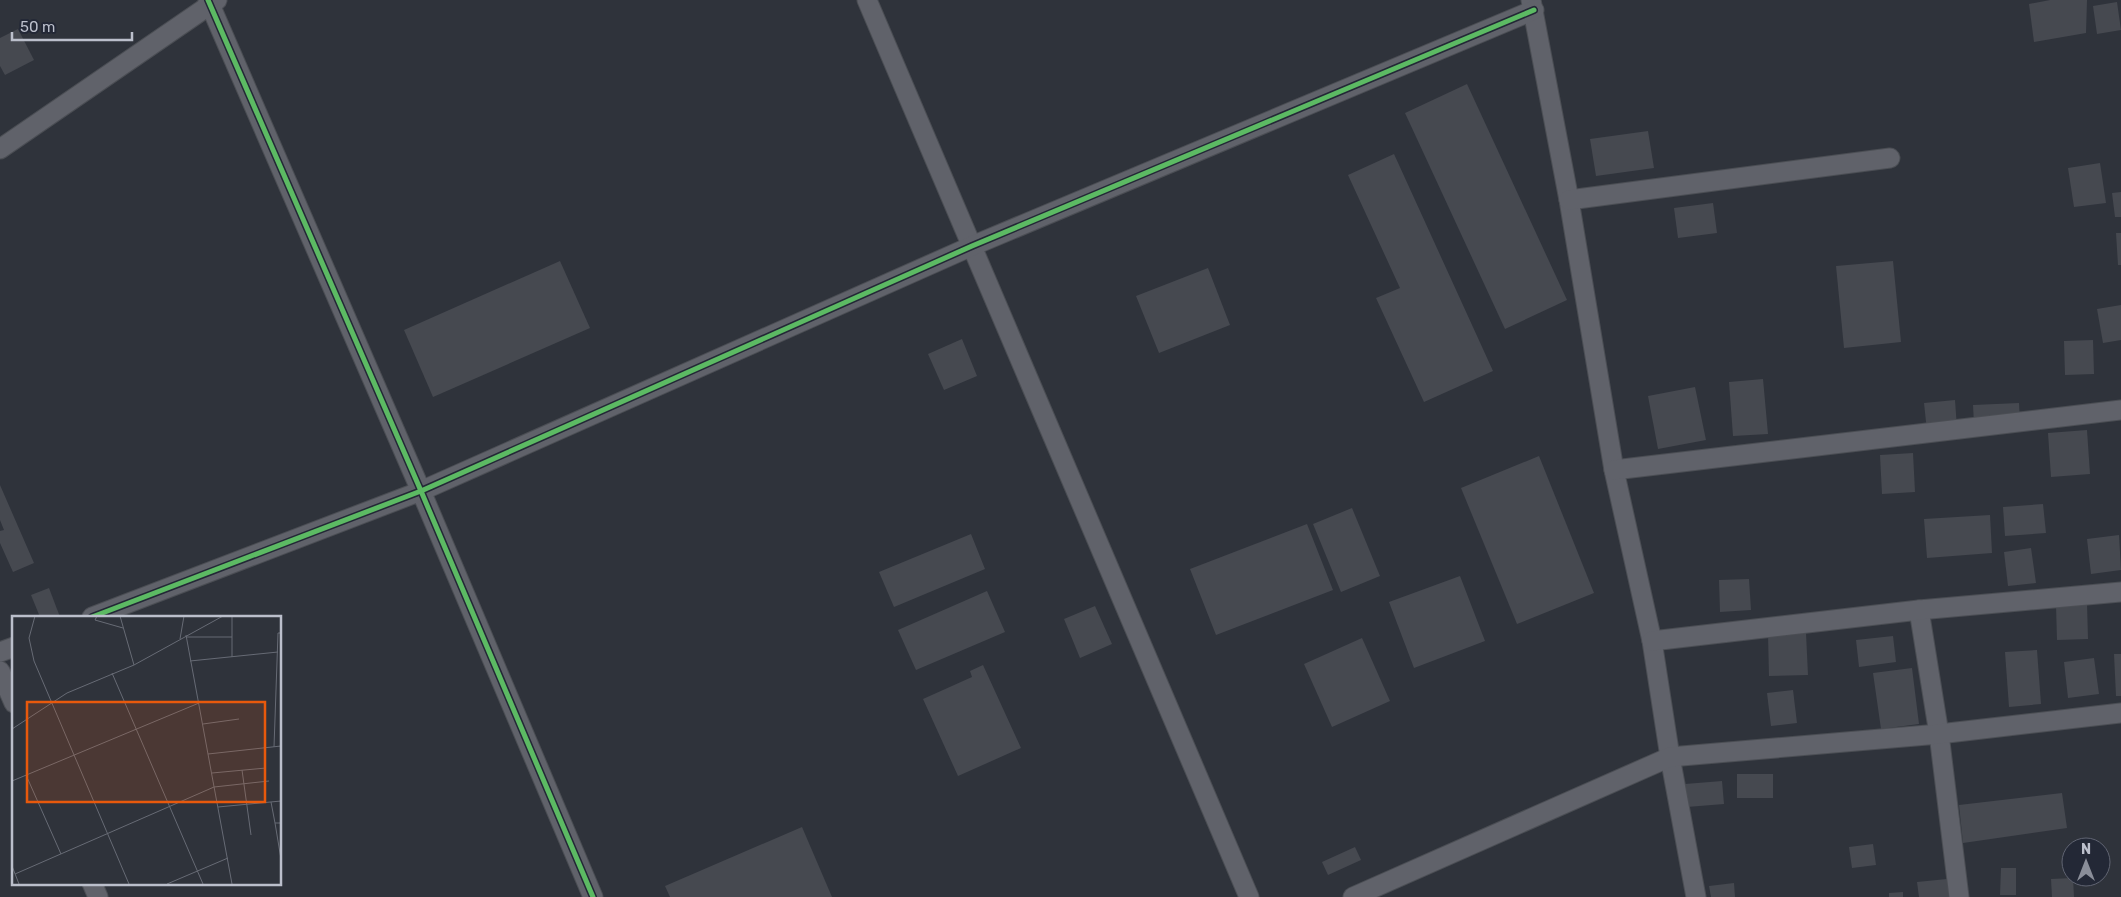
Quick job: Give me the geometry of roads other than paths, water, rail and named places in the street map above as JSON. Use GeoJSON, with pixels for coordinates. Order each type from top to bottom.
{"type":"FeatureCollection","features":[{"type":"Feature","properties":{"kind":"street"},"geometry":{"type":"LineString","coordinates":[[867,0],[1249,897]]}},
{"type":"Feature","properties":{"kind":"street"},"geometry":{"type":"LineString","coordinates":[[0,149],[211,1],[593,897]]}},
{"type":"Feature","properties":{"kind":"street"},"geometry":{"type":"LineString","coordinates":[[95,616],[421,490],[972,246],[1533,5],[1569,200],[1614,470],[1652,641],[1670,758],[1696,897]]}},
{"type":"Feature","properties":{"kind":"street"},"geometry":{"type":"LineString","coordinates":[[1569,200],[1890,158]]}},
{"type":"Feature","properties":{"kind":"street"},"geometry":{"type":"LineString","coordinates":[[1614,470],[2121,410]]}},
{"type":"Feature","properties":{"kind":"street"},"geometry":{"type":"LineString","coordinates":[[1652,641],[1919,610],[2121,592]]}},
{"type":"Feature","properties":{"kind":"street"},"geometry":{"type":"LineString","coordinates":[[1919,610],[1939,734],[1959,897]]}},
{"type":"Feature","properties":{"kind":"street"},"geometry":{"type":"LineString","coordinates":[[0,652],[12,648]]}},
{"type":"Feature","properties":{"kind":"street"},"geometry":{"type":"LineString","coordinates":[[0,671],[12,698]]}},
{"type":"Feature","properties":{"kind":"street"},"geometry":{"type":"LineString","coordinates":[[1353,897],[1670,758],[1939,734],[2121,713]]}},
{"type":"Feature","properties":{"kind":"street"},"geometry":{"type":"LineString","coordinates":[[92,884],[98,897]]}}]}
